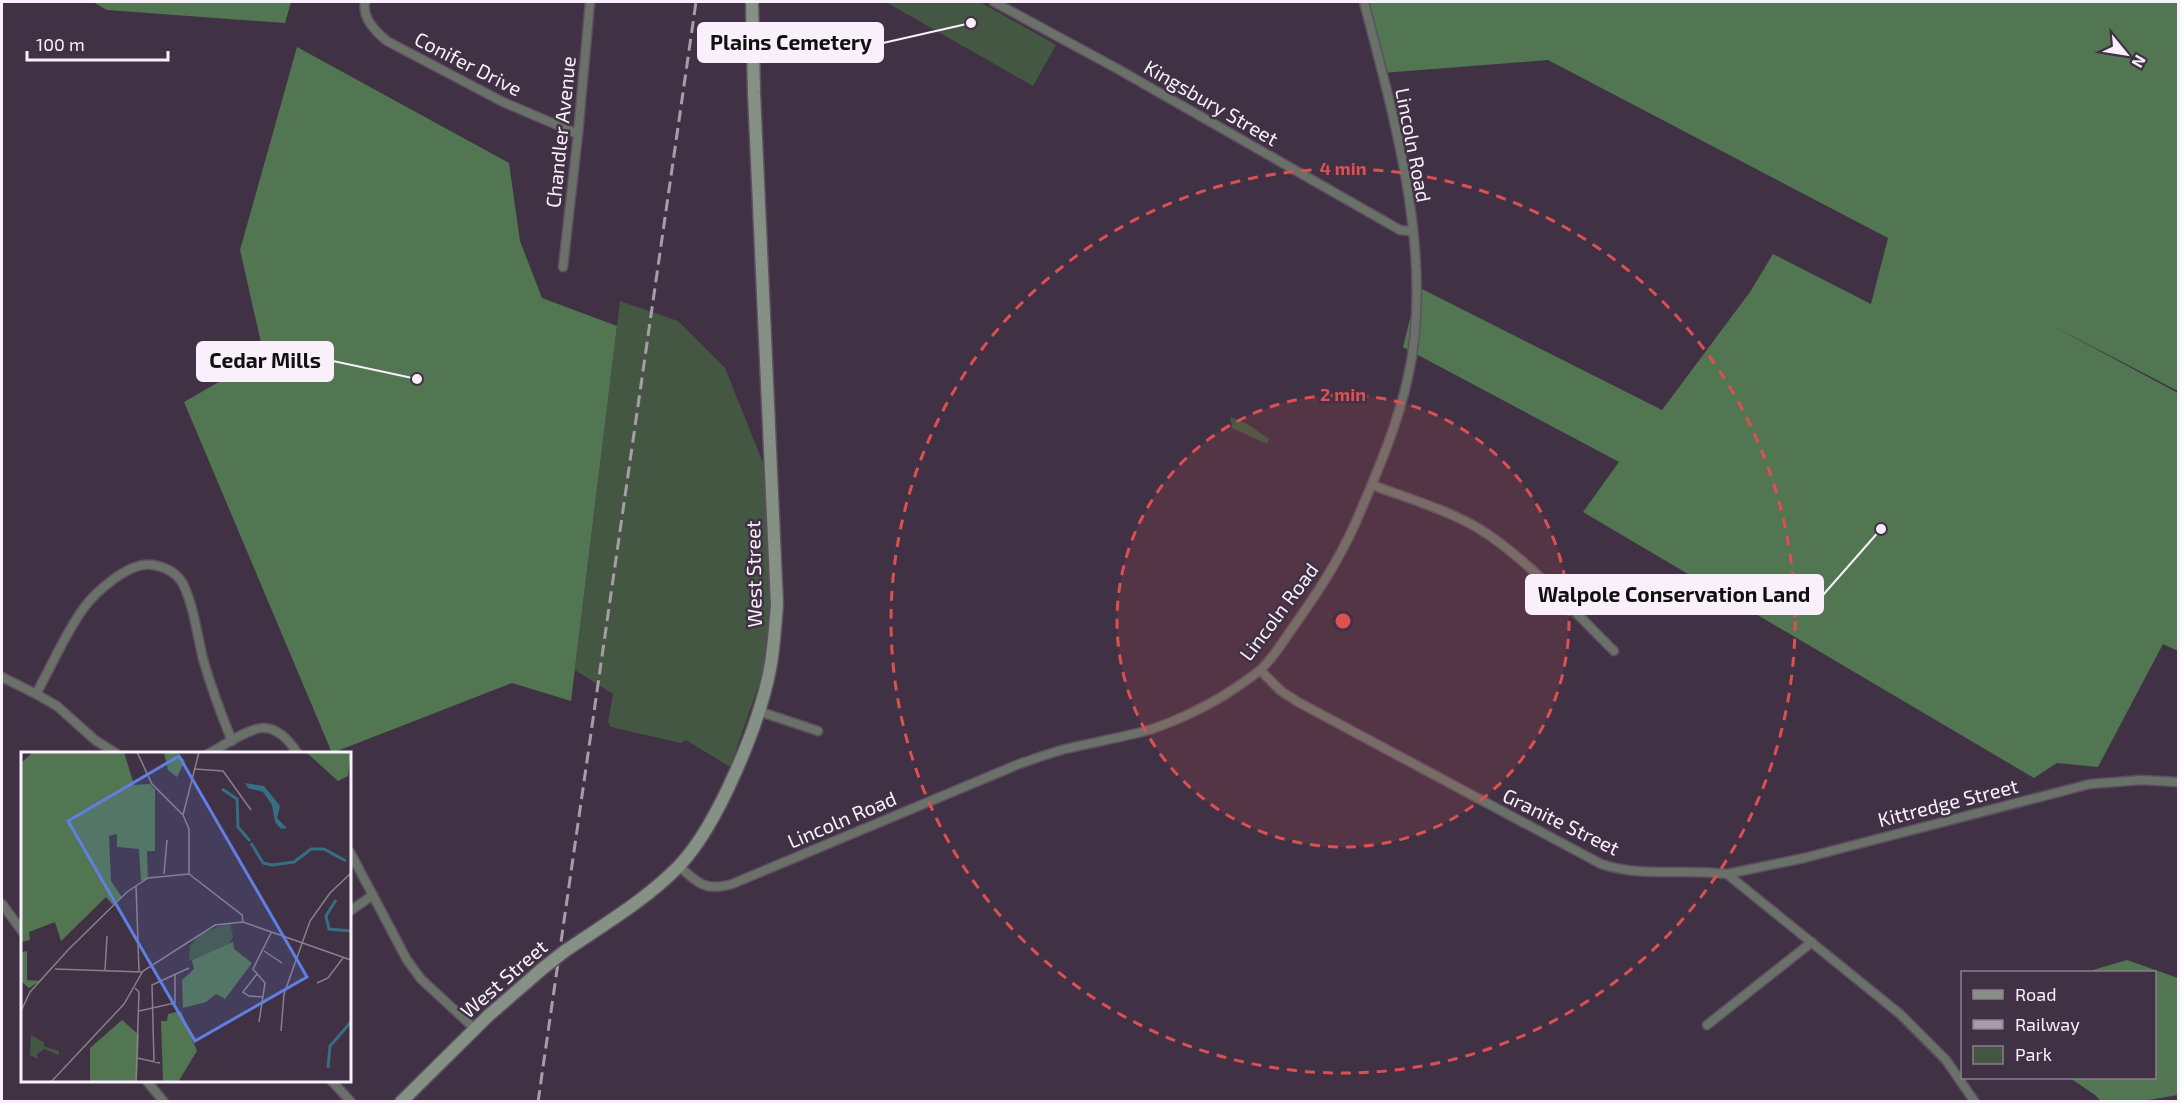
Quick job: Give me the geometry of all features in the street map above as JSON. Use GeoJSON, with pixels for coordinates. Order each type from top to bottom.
{"type":"FeatureCollection","features":[{"type":"Feature","properties":{"kind":"main road","name":"West Street"},"geometry":{"type":"LineString","coordinates":[[401,1101],[475,1029],[542,969],[635,903],[679,866],[710,824],[738,763],[758,711],[771,666],[777,605],[752,2]]}},
{"type":"Feature","properties":{"kind":"street","name":"Conifer Drive"},"geometry":{"type":"LineString","coordinates":[[365,2],[364,8],[368,20],[387,41],[503,102],[578,134]]}},
{"type":"Feature","properties":{"kind":"street","name":"Chandler Avenue"},"geometry":{"type":"LineString","coordinates":[[563,267],[590,2]]}},
{"type":"Feature","properties":{"kind":"street","name":"Kingsbury Street"},"geometry":{"type":"LineString","coordinates":[[994,2],[1127,74],[1400,230],[1412,231]]}},
{"type":"Feature","properties":{"kind":"street","name":"Lincoln Road"},"geometry":{"type":"LineString","coordinates":[[679,866],[695,881],[703,885],[716,887],[732,884],[1019,764],[1065,749],[1154,728],[1216,700],[1260,670],[1329,574],[1343,550],[1372,485],[1400,406],[1413,345],[1416,304],[1412,231],[1397,132],[1364,2]]}},
{"type":"Feature","properties":{"kind":"street"},"geometry":{"type":"LineString","coordinates":[[1372,485],[1452,515],[1490,536],[1517,557],[1614,651]]}},
{"type":"Feature","properties":{"kind":"street"},"geometry":{"type":"LineString","coordinates":[[36,694],[83,609],[102,588],[128,569],[147,564],[162,566],[174,573],[182,582],[219,710],[232,741]]}},
{"type":"Feature","properties":{"kind":"street","name":"Granite Street"},"geometry":{"type":"LineString","coordinates":[[1260,670],[1281,691],[1298,702],[1601,864],[1636,872],[1727,874]]}},
{"type":"Feature","properties":{"kind":"street"},"geometry":{"type":"LineString","coordinates":[[2,677],[57,706],[95,740],[115,752]]}},
{"type":"Feature","properties":{"kind":"street"},"geometry":{"type":"LineString","coordinates":[[758,711],[818,731]]}},
{"type":"Feature","properties":{"kind":"street"},"geometry":{"type":"LineString","coordinates":[[210,752],[251,731],[264,728],[278,733],[297,752]]}},
{"type":"Feature","properties":{"kind":"street","name":"Kittredge Street"},"geometry":{"type":"LineString","coordinates":[[1727,874],[1804,858],[2090,784],[2141,780],[2178,782]]}},
{"type":"Feature","properties":{"kind":"street"},"geometry":{"type":"LineString","coordinates":[[351,854],[414,970],[475,1029]]}},
{"type":"Feature","properties":{"kind":"street"},"geometry":{"type":"LineString","coordinates":[[1727,874],[1915,1029],[1946,1060],[1975,1101]]}},
{"type":"Feature","properties":{"kind":"street"},"geometry":{"type":"LineString","coordinates":[[351,910],[373,895]]}},
{"type":"Feature","properties":{"kind":"street"},"geometry":{"type":"LineString","coordinates":[[2,904],[21,930]]}},
{"type":"Feature","properties":{"kind":"street"},"geometry":{"type":"LineString","coordinates":[[1707,1025],[1812,942]]}},
{"type":"Feature","properties":{"kind":"street"},"geometry":{"type":"LineString","coordinates":[[148,1082],[164,1101]]}},
{"type":"Feature","properties":{"kind":"street"},"geometry":{"type":"LineString","coordinates":[[333,1082],[351,1101]]}},
{"type":"Feature","properties":{"kind":"green space"},"geometry":{"type":"Polygon","coordinates":[[[93,2],[291,2],[285,23],[107,10],[93,2]]]}},
{"type":"Feature","properties":{"kind":"green space"},"geometry":{"type":"Polygon","coordinates":[[[886,2],[980,2],[1056,45],[1033,86],[886,2]]]}},
{"type":"Feature","properties":{"kind":"green space"},"geometry":{"type":"Polygon","coordinates":[[[1367,2],[2178,2],[2178,391],[2051,325],[2178,393],[2178,651],[2163,644],[2098,767],[2057,763],[2034,778],[1583,512],[1619,462],[1403,347],[1418,287],[1662,410],[1750,292],[1773,254],[1871,304],[1888,238],[1548,60],[1382,73],[1367,2]]]}},
{"type":"Feature","properties":{"kind":"green space"},"geometry":{"type":"Polygon","coordinates":[[[297,47],[509,163],[520,241],[542,298],[617,326],[571,701],[512,683],[332,752],[184,402],[264,356],[240,250],[297,47]]]}},
{"type":"Feature","properties":{"kind":"green space"},"geometry":{"type":"Polygon","coordinates":[[[620,301],[678,321],[725,368],[775,493],[779,609],[764,670],[730,767],[686,740],[681,743],[611,727],[608,722],[613,694],[575,670],[620,301]]]}},
{"type":"Feature","properties":{"kind":"green space"},"geometry":{"type":"Polygon","coordinates":[[[1230,417],[1246,423],[1269,439],[1267,444],[1232,428],[1230,417]]]}},
{"type":"Feature","properties":{"kind":"green space"},"geometry":{"type":"Polygon","coordinates":[[[2127,960],[2178,978],[2178,1095],[2142,1101],[2101,1101],[2071,1079],[2156,1079],[2156,971],[2089,971],[2127,960]]]}},
{"type":"Feature","properties":{"kind":"railway"},"geometry":{"type":"LineString","coordinates":[[538,1102],[696,2]]}},
{"type":"Feature","properties":{"kind":"place","name":"Plains Cemetery"},"geometry":{"type":"Point","coordinates":[971,23]}},
{"type":"Feature","properties":{"kind":"place","name":"Cedar Mills"},"geometry":{"type":"Point","coordinates":[417,379]}},
{"type":"Feature","properties":{"kind":"place","name":"Walpole Conservation Land"},"geometry":{"type":"Point","coordinates":[1881,529]}}]}
